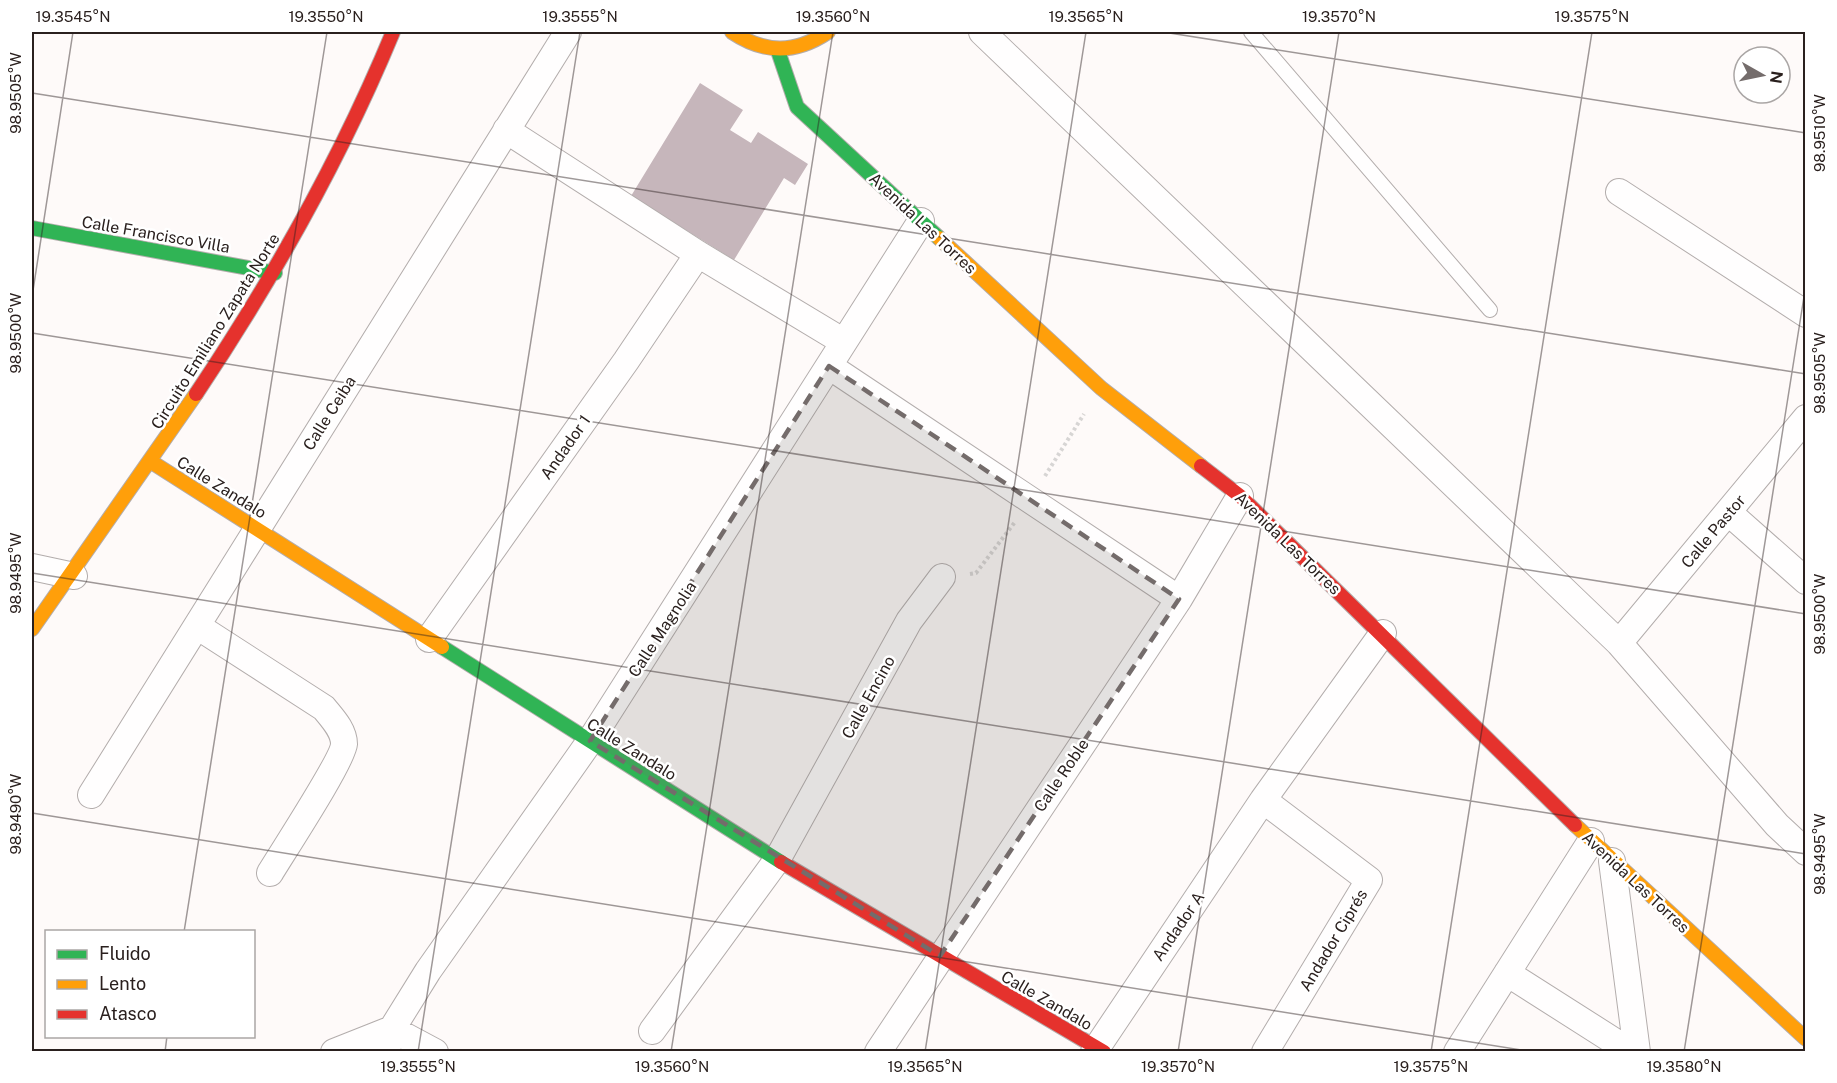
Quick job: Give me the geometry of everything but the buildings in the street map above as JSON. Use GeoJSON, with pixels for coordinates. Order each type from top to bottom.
{"type":"FeatureCollection","features":[{"type":"Feature","properties":{"kind":"street","name":"Circuito Emiliano Zapata Norte"},"geometry":{"type":"LineString","coordinates":[[32,629],[74,576],[150,461],[182,418],[275,273],[367,100],[393,32]]}},
{"type":"Feature","properties":{"kind":"street","name":"Calle Ceiba"},"geometry":{"type":"LineString","coordinates":[[91,795],[568,32]]}},
{"type":"Feature","properties":{"kind":"street"},"geometry":{"type":"LineString","coordinates":[[732,32],[760,48],[778,51],[796,49],[812,43],[828,32]]}},
{"type":"Feature","properties":{"kind":"street"},"geometry":{"type":"LineString","coordinates":[[982,32],[1619,643],[1777,825],[1806,852]]}},
{"type":"Feature","properties":{"kind":"street","name":"Avenida Las Torres"},"geometry":{"type":"LineString","coordinates":[[778,51],[797,107],[1101,388],[1240,496],[1383,633],[1591,841],[1806,1039]]}},
{"type":"Feature","properties":{"kind":"street"},"geometry":{"type":"LineString","coordinates":[[506,130],[698,254],[844,342]]}},
{"type":"Feature","properties":{"kind":"street"},"geometry":{"type":"LineString","coordinates":[[1619,192],[1806,314]]}},
{"type":"Feature","properties":{"kind":"street","name":"Calle Magnolia"},"geometry":{"type":"LineString","coordinates":[[389,1040],[428,972],[590,741],[921,221]]}},
{"type":"Feature","properties":{"kind":"street","name":"Calle Francisco Villa"},"geometry":{"type":"LineString","coordinates":[[32,228],[275,273]]}},
{"type":"Feature","properties":{"kind":"street","name":"Andador 1"},"geometry":{"type":"LineString","coordinates":[[429,639],[626,361],[698,254]]}},
{"type":"Feature","properties":{"kind":"street"},"geometry":{"type":"LineString","coordinates":[[829,366],[1179,599]]}},
{"type":"Feature","properties":{"kind":"street","name":"Calle Pastor"},"geometry":{"type":"LineString","coordinates":[[1619,643],[1806,418]]}},
{"type":"Feature","properties":{"kind":"street","name":"Calle Zandalo"},"geometry":{"type":"LineString","coordinates":[[150,461],[777,860],[1098,1050]]}},
{"type":"Feature","properties":{"kind":"street","name":"Calle Roble"},"geometry":{"type":"LineString","coordinates":[[878,1052],[1179,599],[1240,496]]}},
{"type":"Feature","properties":{"kind":"street"},"geometry":{"type":"LineString","coordinates":[[1728,512],[1806,581]]}},
{"type":"Feature","properties":{"kind":"street"},"geometry":{"type":"LineString","coordinates":[[32,567],[74,576]]}},
{"type":"Feature","properties":{"kind":"street","name":"Calle Encino"},"geometry":{"type":"LineString","coordinates":[[652,1031],[777,860],[909,621],[942,577]]}},
{"type":"Feature","properties":{"kind":"street"},"geometry":{"type":"LineString","coordinates":[[196,626],[324,708],[338,725],[344,744],[270,873]]}},
{"type":"Feature","properties":{"kind":"street","name":"Andador A"},"geometry":{"type":"LineString","coordinates":[[1098,1050],[1263,800],[1383,633]]}},
{"type":"Feature","properties":{"kind":"street","name":"Andador Ciprés"},"geometry":{"type":"LineString","coordinates":[[1263,800],[1369,880],[1264,1052]]}},
{"type":"Feature","properties":{"kind":"street"},"geometry":{"type":"LineString","coordinates":[[1457,1052],[1591,841]]}},
{"type":"Feature","properties":{"kind":"street"},"geometry":{"type":"LineString","coordinates":[[1612,861],[1637,1052]]}},
{"type":"Feature","properties":{"kind":"street"},"geometry":{"type":"LineString","coordinates":[[1507,973],[1631,1052]]}},
{"type":"Feature","properties":{"kind":"street"},"geometry":{"type":"LineString","coordinates":[[334,1052],[389,1040],[435,1052]]}},
{"type":"Feature","properties":{"kind":"lane"},"geometry":{"type":"LineString","coordinates":[[1251,32],[1490,310]]}},
{"type":"Feature","properties":{"kind":"path"},"geometry":{"type":"LineString","coordinates":[[942,577],[976,573],[1029,500],[1101,388]]}},
{"type":"Feature","properties":{"kind":"highlighted area"},"geometry":{"type":"Polygon","coordinates":[[[829,366],[1179,599],[940,956],[590,741],[829,366]]]}},
{"type":"Feature","properties":{"kind":"traffic: fast"},"geometry":{"type":"LineString","coordinates":[[778,51],[797,107],[939,238]]}},
{"type":"Feature","properties":{"kind":"traffic: fast"},"geometry":{"type":"LineString","coordinates":[[32,228],[275,273]]}},
{"type":"Feature","properties":{"kind":"traffic: fast"},"geometry":{"type":"LineString","coordinates":[[442,647],[781,862]]}},
{"type":"Feature","properties":{"kind":"traffic: slow"},"geometry":{"type":"LineString","coordinates":[[732,32],[756,44],[780,48],[804,44],[828,32]]}},
{"type":"Feature","properties":{"kind":"traffic: slow"},"geometry":{"type":"LineString","coordinates":[[939,238],[1101,388],[1201,466]]}},
{"type":"Feature","properties":{"kind":"traffic: slow"},"geometry":{"type":"LineString","coordinates":[[32,629],[196,394]]}},
{"type":"Feature","properties":{"kind":"traffic: slow"},"geometry":{"type":"LineString","coordinates":[[150,461],[442,647]]}},
{"type":"Feature","properties":{"kind":"traffic: slow"},"geometry":{"type":"LineString","coordinates":[[1575,825],[1806,1039]]}},
{"type":"Feature","properties":{"kind":"traffic: jam"},"geometry":{"type":"LineString","coordinates":[[196,394],[252,307],[304,218],[351,126],[393,32]]}},
{"type":"Feature","properties":{"kind":"traffic: jam"},"geometry":{"type":"LineString","coordinates":[[1201,466],[1240,496],[1575,825]]}},
{"type":"Feature","properties":{"kind":"traffic: jam"},"geometry":{"type":"LineString","coordinates":[[781,862],[1104,1052]]}}]}
